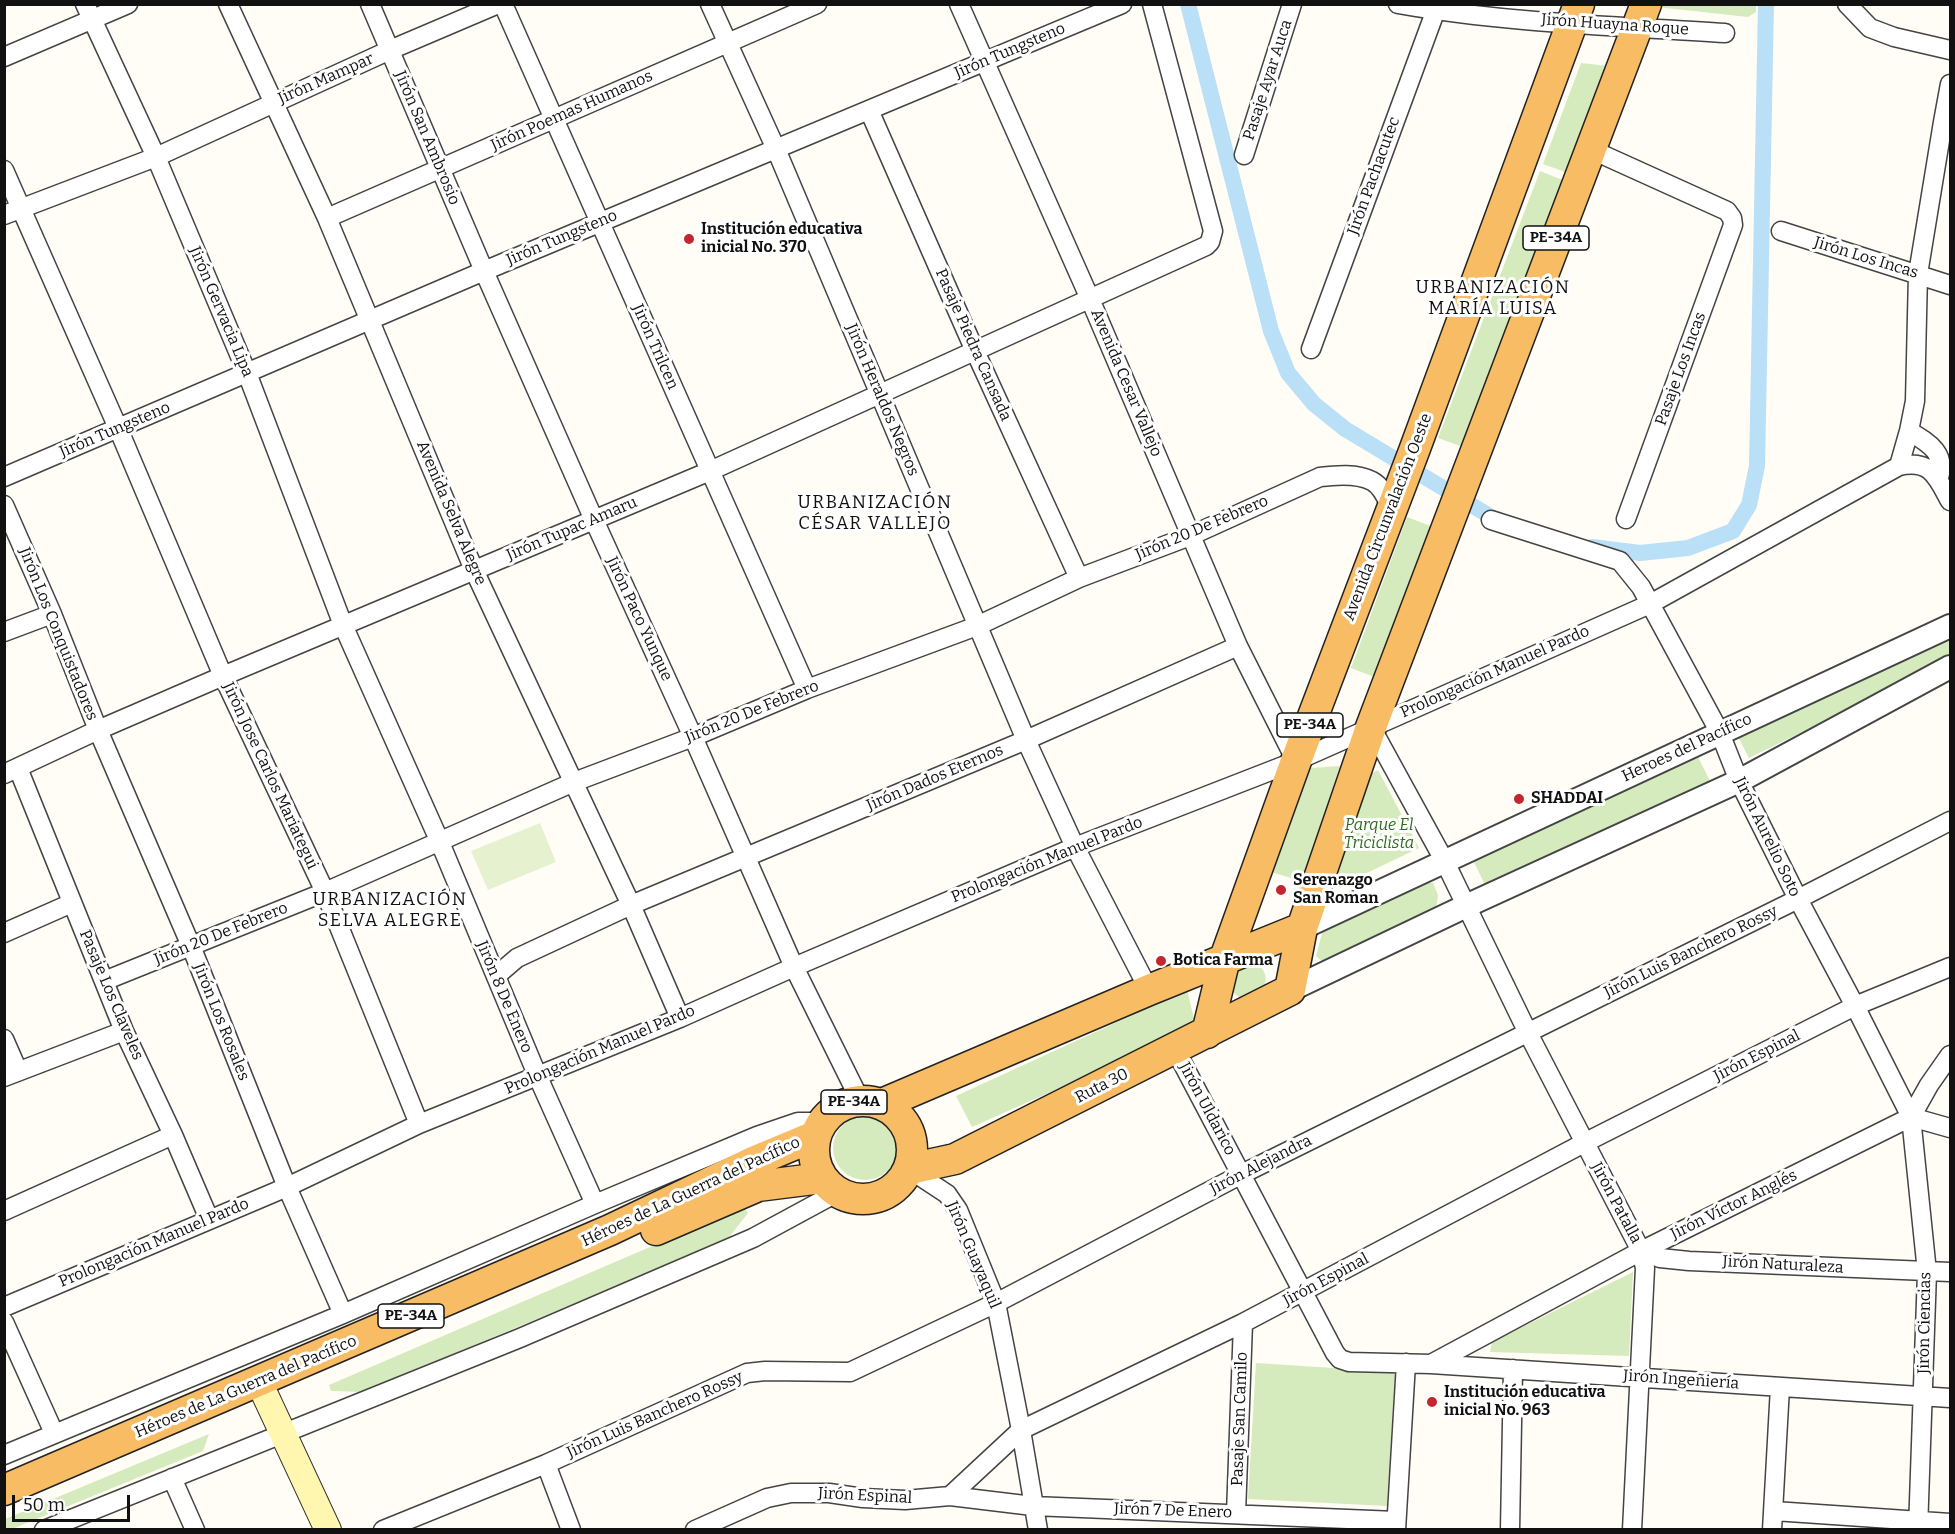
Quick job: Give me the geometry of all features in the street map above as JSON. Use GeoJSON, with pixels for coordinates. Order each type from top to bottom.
{"type":"FeatureCollection","features":[{"type":"Feature","properties":{"kind":"highway","name":"Avenida Circunvalación Oeste"},"geometry":{"type":"LineString","coordinates":[[1207,1033],[1226,958],[1296,761],[1414,451],[1575,14]]}},
{"type":"Feature","properties":{"kind":"highway","name":"PE-34A"},"geometry":{"type":"LineString","coordinates":[[1290,990],[1302,928],[1371,727],[1641,16]]}},
{"type":"Feature","properties":{"kind":"highway","name":"Heroes del Pacífico"},"geometry":{"type":"LineString","coordinates":[[1226,958],[1302,928]]}},
{"type":"Feature","properties":{"kind":"highway","name":"PE-34A"},"geometry":{"type":"LineString","coordinates":[[871,1102],[1226,958]]}},
{"type":"Feature","properties":{"kind":"highway","name":"Ruta 30"},"geometry":{"type":"LineString","coordinates":[[909,1169],[955,1159],[1290,990]]}},
{"type":"Feature","properties":{"kind":"highway","name":"PE-34A"},"geometry":{"type":"LineString","coordinates":[[871,1102],[892,1110],[908,1128],[913,1151],[909,1169]]}},
{"type":"Feature","properties":{"kind":"highway","name":"Héroes de La Guerra del Pacífico"},"geometry":{"type":"LineString","coordinates":[[4,1508],[610,1230],[755,1161],[819,1129],[838,1107],[871,1102]]}},
{"type":"Feature","properties":{"kind":"highway","name":"Héroes de La Guerra del Pacífico"},"geometry":{"type":"LineString","coordinates":[[819,1129],[814,1158],[830,1185]]}},
{"type":"Feature","properties":{"kind":"highway","name":"Héroes de La Guerra del Pacífico"},"geometry":{"type":"LineString","coordinates":[[4,1490],[262,1389],[758,1186],[830,1185],[861,1199],[873,1199],[895,1188],[909,1169]]}},
{"type":"Feature","properties":{"kind":"main road"},"geometry":{"type":"LineString","coordinates":[[262,1389],[328,1530]]}},
{"type":"Feature","properties":{"kind":"street"},"geometry":{"type":"LineString","coordinates":[[4,57],[89,12],[128,4]]}},
{"type":"Feature","properties":{"kind":"street","name":"Avenida Selva Alegre"},"geometry":{"type":"LineString","coordinates":[[228,4],[327,218],[474,570],[631,905],[680,1017]]}},
{"type":"Feature","properties":{"kind":"street","name":"Jirón San Ambrosio"},"geometry":{"type":"LineString","coordinates":[[370,4],[484,271]]}},
{"type":"Feature","properties":{"kind":"street","name":"Jirón Mampar"},"geometry":{"type":"LineString","coordinates":[[13,212],[156,157],[390,50],[498,4]]}},
{"type":"Feature","properties":{"kind":"street","name":"Jirón Trilcen"},"geometry":{"type":"LineString","coordinates":[[503,4],[807,689]]}},
{"type":"Feature","properties":{"kind":"street","name":"Jirón Heraldos Negros"},"geometry":{"type":"LineString","coordinates":[[710,4],[776,149],[1026,740],[1075,847],[1149,990]]}},
{"type":"Feature","properties":{"kind":"street","name":"Jirón Poemas Humanos"},"geometry":{"type":"LineString","coordinates":[[327,218],[817,4]]}},
{"type":"Feature","properties":{"kind":"street","name":"Avenida Cesar Vallejo"},"geometry":{"type":"LineString","coordinates":[[958,4],[1090,299],[1238,646],[1296,761]]}},
{"type":"Feature","properties":{"kind":"street","name":"Jirón Tungsteno"},"geometry":{"type":"LineString","coordinates":[[4,477],[484,271],[1122,4]]}},
{"type":"Feature","properties":{"kind":"street","name":"Jirón Tupac Amaru"},"geometry":{"type":"LineString","coordinates":[[11,771],[222,676],[710,471],[1206,246],[1210,242],[1213,231],[1152,4]]}},
{"type":"Feature","properties":{"kind":"street","name":"Pasaje Ayar Auca"},"geometry":{"type":"LineString","coordinates":[[1244,155],[1292,4]]}},
{"type":"Feature","properties":{"kind":"street","name":"Jirón Huayna Roque"},"geometry":{"type":"LineString","coordinates":[[1398,4],[1436,8],[1641,16],[1725,33]]}},
{"type":"Feature","properties":{"kind":"street"},"geometry":{"type":"LineString","coordinates":[[1847,4],[1870,28],[1894,37],[1950,50]]}},
{"type":"Feature","properties":{"kind":"street","name":"Jirón Pachacutec"},"geometry":{"type":"LineString","coordinates":[[1311,349],[1436,8]]}},
{"type":"Feature","properties":{"kind":"street","name":"Jirón Gervacia Lipa"},"geometry":{"type":"LineString","coordinates":[[89,12],[156,157],[247,373],[343,625]]}},
{"type":"Feature","properties":{"kind":"street"},"geometry":{"type":"LineString","coordinates":[[1950,84],[1918,274],[1915,391],[1910,431],[1899,466],[1922,465],[1931,470],[1950,501]]}},
{"type":"Feature","properties":{"kind":"street","name":"Pasaje Piedra Cansada"},"geometry":{"type":"LineString","coordinates":[[869,110],[975,351],[1079,578]]}},
{"type":"Feature","properties":{"kind":"street","name":"Pasaje Los Incas"},"geometry":{"type":"LineString","coordinates":[[1590,149],[1727,211],[1732,218],[1733,225],[1626,519]]}},
{"type":"Feature","properties":{"kind":"street","name":"Jirón Jose Carlos Mariategui"},"geometry":{"type":"LineString","coordinates":[[4,170],[13,212],[118,428],[222,676],[325,892],[419,1124]]}},
{"type":"Feature","properties":{"kind":"street","name":"Jirón Los Incas"},"geometry":{"type":"LineString","coordinates":[[1781,231],[1950,285]]}},
{"type":"Feature","properties":{"kind":"street","name":"Jirón Paco Yunque"},"geometry":{"type":"LineString","coordinates":[[484,271],[794,967],[871,1102]]}},
{"type":"Feature","properties":{"kind":"street"},"geometry":{"type":"LineString","coordinates":[[1910,431],[1931,445],[1939,454],[1942,466],[1938,480]]}},
{"type":"Feature","properties":{"kind":"street","name":"Prolongación Manuel Pardo"},"geometry":{"type":"LineString","coordinates":[[4,1306],[287,1186],[419,1124],[538,1077],[1075,847],[1296,761],[1650,604],[1899,466]]}},
{"type":"Feature","properties":{"kind":"street","name":"Jirón 20 De Febrero"},"geometry":{"type":"LineString","coordinates":[[104,981],[325,892],[574,782],[693,737],[807,689],[976,626],[1079,578],[1190,536],[1320,477],[1354,476],[1373,481],[1394,500]]}},
{"type":"Feature","properties":{"kind":"street","name":"Jirón Los Conquistadores"},"geometry":{"type":"LineString","coordinates":[[4,505],[98,730]]}},
{"type":"Feature","properties":{"kind":"street","name":"Jirón Aurelio Soto"},"geometry":{"type":"LineString","coordinates":[[1491,520],[1620,561],[1632,574],[1720,733],[1739,781],[1797,899],[1855,1006],[1911,1117]]}},
{"type":"Feature","properties":{"kind":"street"},"geometry":{"type":"LineString","coordinates":[[4,632],[51,614]]}},
{"type":"Feature","properties":{"kind":"street","name":"Jirón 8 De Enero"},"geometry":{"type":"LineString","coordinates":[[343,625],[439,840],[538,1077],[595,1204]]}},
{"type":"Feature","properties":{"kind":"street","name":"Heroes del Pacífico"},"geometry":{"type":"LineString","coordinates":[[1302,928],[1950,626]]}},
{"type":"Feature","properties":{"kind":"street","name":"Jirón Dados Eternos"},"geometry":{"type":"LineString","coordinates":[[496,976],[518,958],[631,905],[1026,740],[1238,646]]}},
{"type":"Feature","properties":{"kind":"street"},"geometry":{"type":"LineString","coordinates":[[1290,990],[1466,906],[1739,781],[1950,667]]}},
{"type":"Feature","properties":{"kind":"street","name":"Jirón Patalla"},"geometry":{"type":"LineString","coordinates":[[1371,727],[1445,862],[1528,1033],[1641,1251],[1645,1268],[1632,1530]]}},
{"type":"Feature","properties":{"kind":"street","name":"Jirón Los Rosales"},"geometry":{"type":"LineString","coordinates":[[98,730],[191,946],[287,1186],[343,1314]]}},
{"type":"Feature","properties":{"kind":"street","name":"Pasaje Los Claveles"},"geometry":{"type":"LineString","coordinates":[[11,771],[72,903],[124,1031],[173,1135],[209,1219]]}},
{"type":"Feature","properties":{"kind":"street","name":"Jirón Luis Banchero Rossy"},"geometry":{"type":"LineString","coordinates":[[1528,1033],[1950,821]]}},
{"type":"Feature","properties":{"kind":"street"},"geometry":{"type":"LineString","coordinates":[[4,933],[72,903]]}},
{"type":"Feature","properties":{"kind":"street","name":"Jirón Espinal"},"geometry":{"type":"LineString","coordinates":[[695,1530],[767,1498],[790,1493],[829,1493],[863,1498],[905,1500],[950,1496],[1021,1430],[1244,1323],[1584,1143],[1855,1006],[1950,968]]}},
{"type":"Feature","properties":{"kind":"street"},"geometry":{"type":"LineString","coordinates":[[4,1039],[11,1074],[124,1031]]}},
{"type":"Feature","properties":{"kind":"street","name":"Jirón Alejandra"},"geometry":{"type":"LineString","coordinates":[[996,1303],[1242,1174],[1528,1033]]}},
{"type":"Feature","properties":{"kind":"street","name":"Jirón Uldarico"},"geometry":{"type":"LineString","coordinates":[[1175,1049],[1340,1359]]}},
{"type":"Feature","properties":{"kind":"street"},"geometry":{"type":"LineString","coordinates":[[1950,1055],[1911,1117],[1950,1128]]}},
{"type":"Feature","properties":{"kind":"street","name":"Jirón Víctor Anglés"},"geometry":{"type":"LineString","coordinates":[[1431,1364],[1641,1251],[1911,1117]]}},
{"type":"Feature","properties":{"kind":"street","name":"Jirón Ciencias"},"geometry":{"type":"LineString","coordinates":[[1911,1117],[1927,1272],[1918,1525]]}},
{"type":"Feature","properties":{"kind":"street"},"geometry":{"type":"LineString","coordinates":[[4,1455],[343,1314],[758,1136],[798,1122],[819,1129]]}},
{"type":"Feature","properties":{"kind":"street"},"geometry":{"type":"LineString","coordinates":[[4,1211],[173,1135]]}},
{"type":"Feature","properties":{"kind":"street","name":"Jirón Guayaquil"},"geometry":{"type":"LineString","coordinates":[[909,1169],[947,1194],[958,1210],[996,1303],[1038,1530]]}},
{"type":"Feature","properties":{"kind":"street"},"geometry":{"type":"LineString","coordinates":[[44,1530],[77,1523],[172,1478],[520,1338],[743,1243],[830,1185]]}},
{"type":"Feature","properties":{"kind":"street","name":"Jirón Naturaleza"},"geometry":{"type":"LineString","coordinates":[[1641,1251],[1660,1258],[1689,1261],[1950,1272]]}},
{"type":"Feature","properties":{"kind":"street","name":"Jirón Luis Banchero Rossy"},"geometry":{"type":"LineString","coordinates":[[383,1530],[546,1464],[747,1373],[765,1371],[850,1372],[996,1303]]}},
{"type":"Feature","properties":{"kind":"street"},"geometry":{"type":"LineString","coordinates":[[4,1322],[9,1342],[54,1433]]}},
{"type":"Feature","properties":{"kind":"street","name":"Pasaje San Camilo"},"geometry":{"type":"LineString","coordinates":[[1236,1514],[1244,1323]]}},
{"type":"Feature","properties":{"kind":"street","name":"Jirón Ingeñiería"},"geometry":{"type":"LineString","coordinates":[[1340,1359],[1349,1362],[1431,1364],[1950,1398]]}},
{"type":"Feature","properties":{"kind":"street"},"geometry":{"type":"LineString","coordinates":[[1396,1525],[1406,1363]]}},
{"type":"Feature","properties":{"kind":"street"},"geometry":{"type":"LineString","coordinates":[[1510,1530],[1513,1370]]}},
{"type":"Feature","properties":{"kind":"street"},"geometry":{"type":"LineString","coordinates":[[1773,1530],[1780,1387]]}},
{"type":"Feature","properties":{"kind":"street"},"geometry":{"type":"LineString","coordinates":[[546,1464],[571,1530]]}},
{"type":"Feature","properties":{"kind":"street"},"geometry":{"type":"LineString","coordinates":[[172,1478],[195,1530]]}},
{"type":"Feature","properties":{"kind":"street","name":"Jirón 7 De Enero"},"geometry":{"type":"LineString","coordinates":[[950,1496],[1033,1506],[1236,1514],[1396,1525]]}},
{"type":"Feature","properties":{"kind":"street"},"geometry":{"type":"LineString","coordinates":[[1774,1511],[1918,1525],[1950,1522]]}},
{"type":"Feature","properties":{"kind":"green space"},"geometry":{"type":"Polygon","coordinates":[[[1657,5],[1756,5],[1756,12],[1748,17],[1657,7],[1657,5]]]}},
{"type":"Feature","properties":{"kind":"green space"},"geometry":{"type":"Polygon","coordinates":[[[1581,63],[1608,66],[1568,173],[1543,164],[1581,63]]]}},
{"type":"Feature","properties":{"kind":"green space"},"geometry":{"type":"Polygon","coordinates":[[[1540,171],[1565,181],[1463,447],[1438,438],[1540,171]]]}},
{"type":"Feature","properties":{"kind":"green space"},"geometry":{"type":"Polygon","coordinates":[[[1407,517],[1433,527],[1377,678],[1351,668],[1407,517]]]}},
{"type":"Feature","properties":{"kind":"green space"},"geometry":{"type":"Polygon","coordinates":[[[1950,633],[1950,659],[1749,758],[1738,737],[1950,633]]]}},
{"type":"Feature","properties":{"kind":"green space"},"geometry":{"type":"Polygon","coordinates":[[[1696,753],[1711,783],[1487,889],[1473,860],[1696,753]]]}},
{"type":"Feature","properties":{"kind":"green space"},"geometry":{"type":"Polygon","coordinates":[[[1340,766],[1301,881],[1268,871],[1310,768],[1340,766]]]}},
{"type":"Feature","properties":{"kind":"green space","name":"Parque El Triciclista"},"geometry":{"type":"Polygon","coordinates":[[[1378,770],[1419,848],[1342,885],[1333,880],[1372,773],[1378,770]]]}},
{"type":"Feature","properties":{"kind":"green space"},"geometry":{"type":"Polygon","coordinates":[[[540,823],[556,862],[488,890],[471,851],[540,823]]]}},
{"type":"Feature","properties":{"kind":"green space"},"geometry":{"type":"Polygon","coordinates":[[[1425,883],[1433,883],[1438,895],[1436,909],[1324,963],[1316,956],[1324,926],[1425,883]]]}},
{"type":"Feature","properties":{"kind":"green space"},"geometry":{"type":"Polygon","coordinates":[[[1255,962],[1265,974],[1264,988],[1244,999],[1232,990],[1228,974],[1255,962]]]}},
{"type":"Feature","properties":{"kind":"green space"},"geometry":{"type":"Polygon","coordinates":[[[1187,990],[1196,1027],[972,1127],[956,1096],[1187,990]]]}},
{"type":"Feature","properties":{"kind":"green space"},"geometry":{"type":"Polygon","coordinates":[[[865,1116],[877,1118],[888,1125],[895,1136],[897,1148],[895,1160],[888,1171],[877,1178],[865,1180],[853,1178],[842,1171],[835,1160],[833,1148],[835,1136],[842,1125],[853,1118],[865,1116]]]}},
{"type":"Feature","properties":{"kind":"green space"},"geometry":{"type":"Polygon","coordinates":[[[743,1207],[748,1213],[727,1240],[361,1392],[331,1391],[329,1385],[743,1207]]]}},
{"type":"Feature","properties":{"kind":"green space"},"geometry":{"type":"Polygon","coordinates":[[[1633,1272],[1629,1356],[1490,1352],[1492,1342],[1633,1272]]]}},
{"type":"Feature","properties":{"kind":"green space"},"geometry":{"type":"Polygon","coordinates":[[[1256,1363],[1395,1372],[1387,1506],[1248,1499],[1256,1363]]]}},
{"type":"Feature","properties":{"kind":"green space"},"geometry":{"type":"Polygon","coordinates":[[[209,1434],[203,1451],[12,1529],[5,1529],[5,1519],[209,1434]]]}},
{"type":"Feature","properties":{"kind":"waterway"},"geometry":{"type":"LineString","coordinates":[[1188,4],[1271,331],[1288,373],[1314,404],[1345,429],[1493,518],[1504,522]]}},
{"type":"Feature","properties":{"kind":"waterway"},"geometry":{"type":"LineString","coordinates":[[1592,547],[1640,553],[1688,548],[1733,531],[1749,505],[1757,466],[1766,4]]}},
{"type":"Feature","properties":{"kind":"place","name":"Institución educativa inicial No. 370"},"geometry":{"type":"Point","coordinates":[689,239]}},
{"type":"Feature","properties":{"kind":"place","name":"SHADDAI"},"geometry":{"type":"Point","coordinates":[1519,799]}},
{"type":"Feature","properties":{"kind":"place","name":"Serenazgo San Roman"},"geometry":{"type":"Point","coordinates":[1281,890]}},
{"type":"Feature","properties":{"kind":"place","name":"Botica Farma"},"geometry":{"type":"Point","coordinates":[1161,961]}},
{"type":"Feature","properties":{"kind":"place","name":"Institución educativa inicial No. 963"},"geometry":{"type":"Point","coordinates":[1432,1402]}},
{"type":"Feature","properties":{"kind":"district","name":"URBANIZACIÓN MARÍA LUISA"},"geometry":{"type":"Point","coordinates":[1493,298]}},
{"type":"Feature","properties":{"kind":"district","name":"URBANIZACIÓN CÉSAR VALLEJO"},"geometry":{"type":"Point","coordinates":[875,513]}},
{"type":"Feature","properties":{"kind":"district","name":"URBANIZACIÓN SELVA ALEGRE"},"geometry":{"type":"Point","coordinates":[390,910]}}]}
